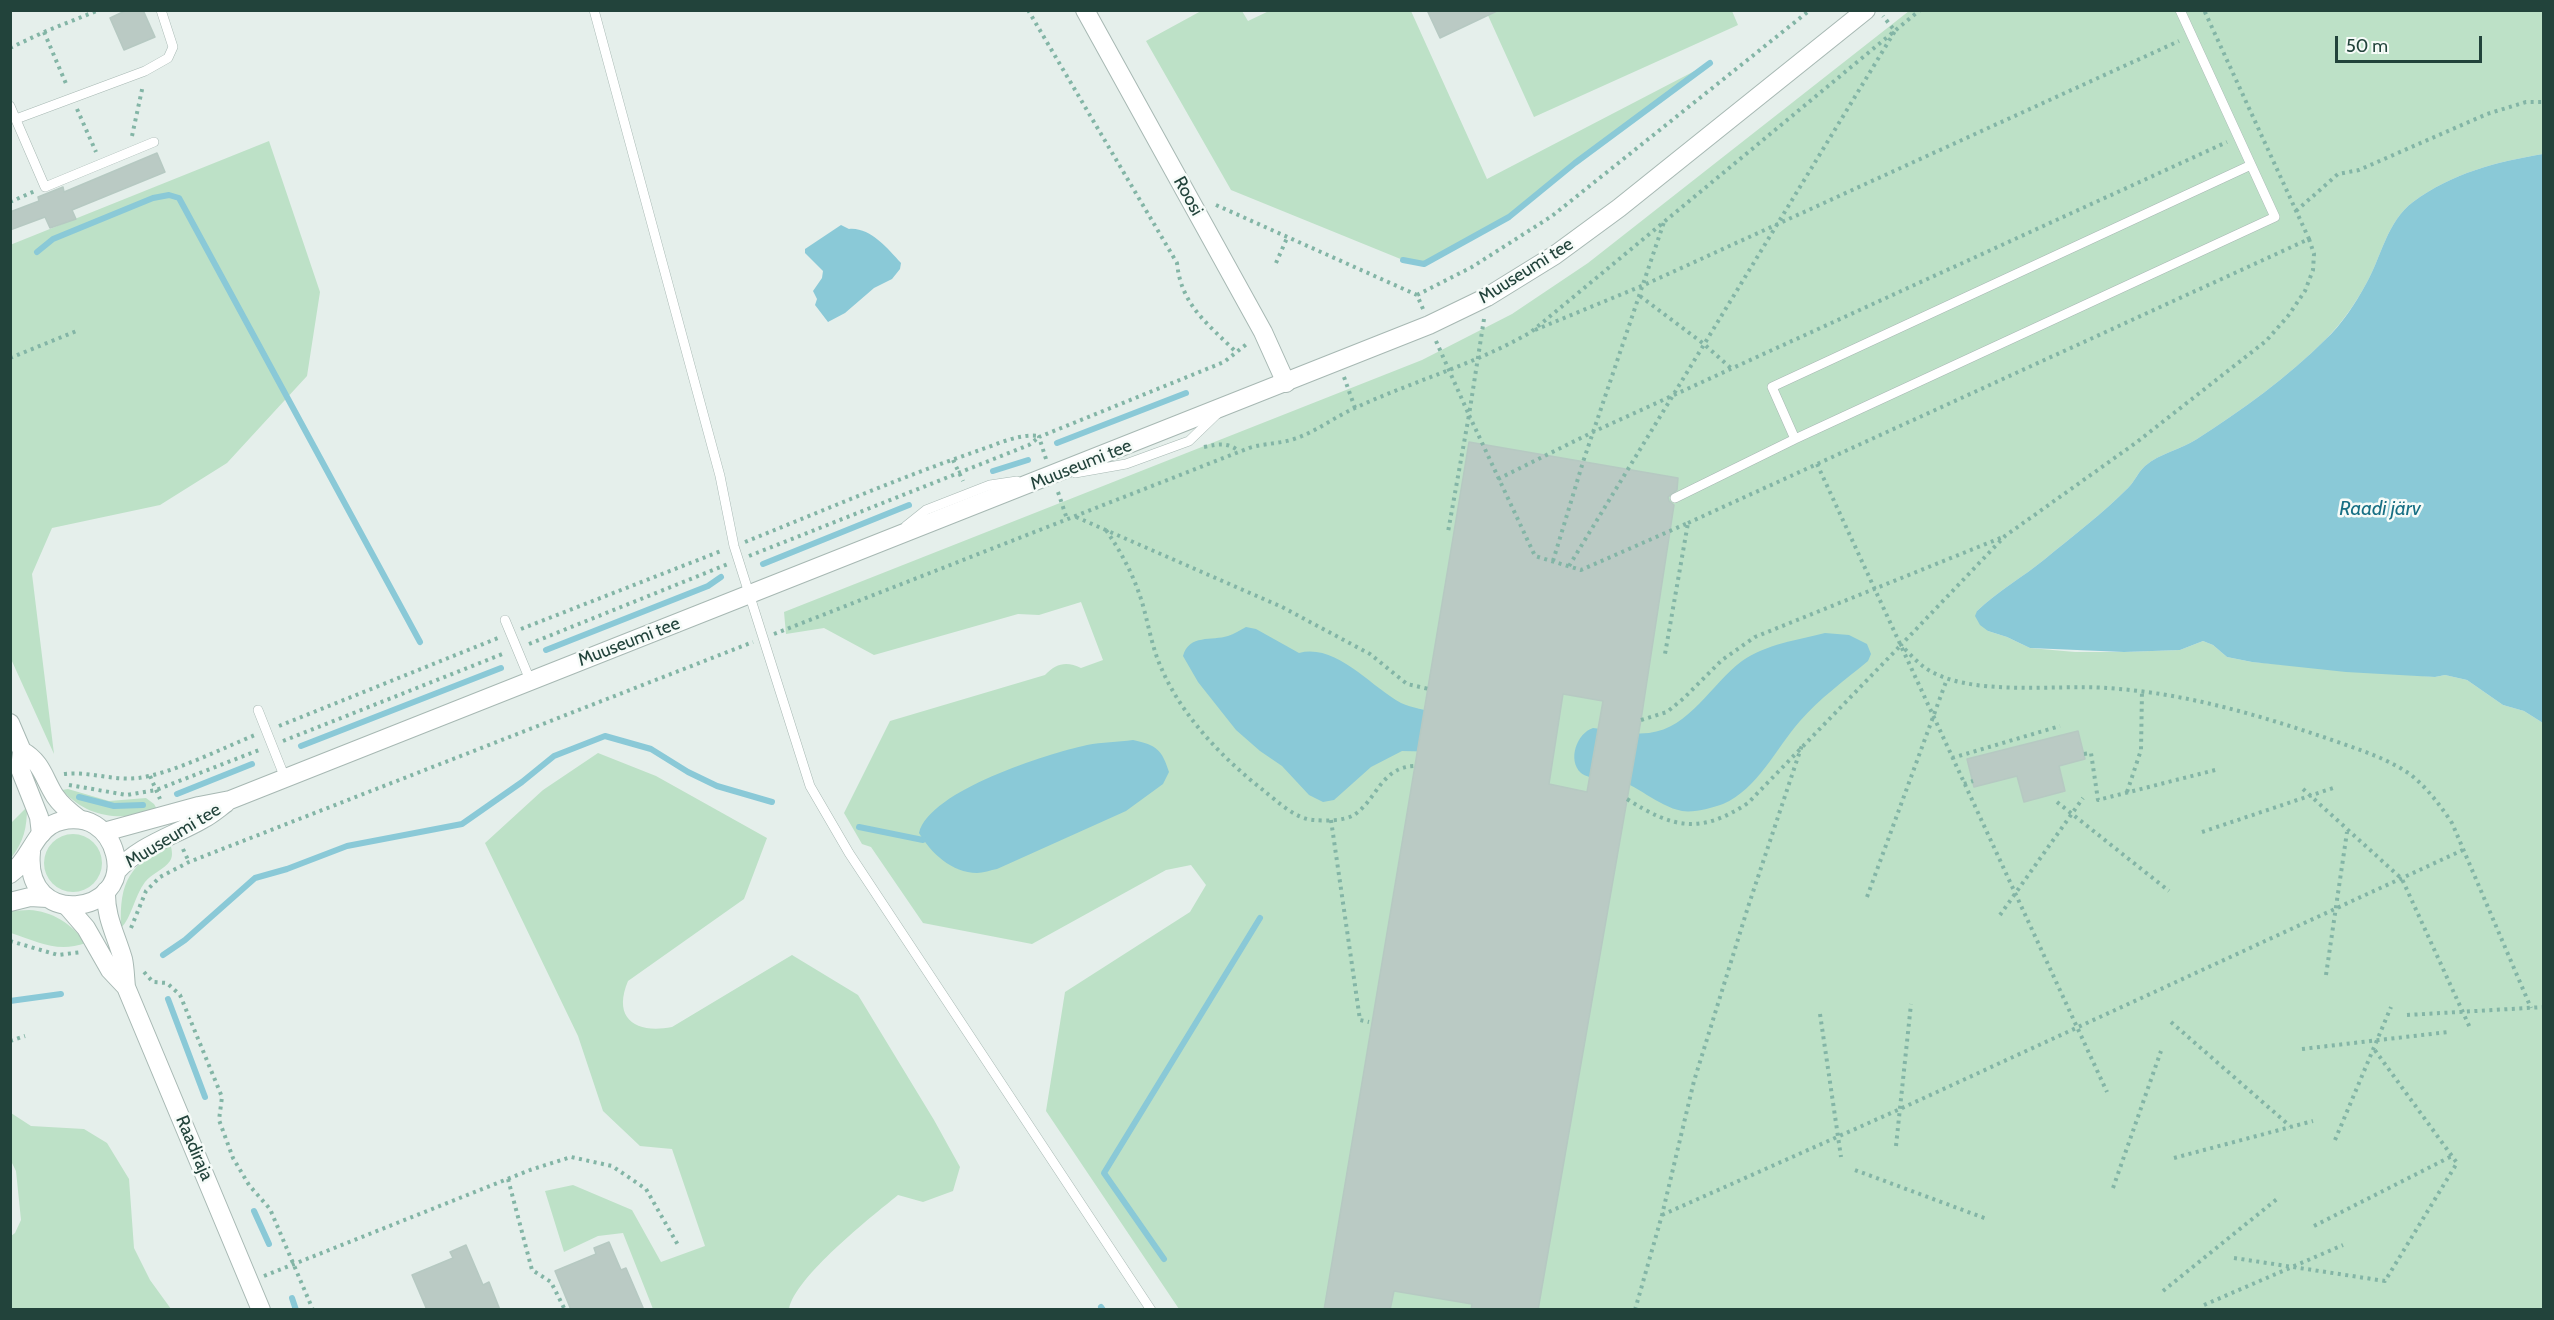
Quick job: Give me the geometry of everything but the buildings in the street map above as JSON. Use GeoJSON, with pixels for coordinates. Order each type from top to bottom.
{"type":"FeatureCollection","features":[{"type":"Feature","properties":{"kind":"street","name":"Roosi"},"geometry":{"type":"LineString","coordinates":[[1085,10],[1263,332],[1286,383]]}},
{"type":"Feature","properties":{"kind":"street","name":"Muuseumi tee"},"geometry":{"type":"LineString","coordinates":[[116,872],[114,850],[104,832],[199,806],[230,800],[1223,409],[1429,325],[1487,297],[1555,255],[1619,208],[1866,10]]}},
{"type":"Feature","properties":{"kind":"street"},"geometry":{"type":"LineString","coordinates":[[10,723],[22,751],[39,765],[54,795],[80,819],[104,832]]}},
{"type":"Feature","properties":{"kind":"street"},"geometry":{"type":"LineString","coordinates":[[22,751],[20,769],[39,818],[41,834]]}},
{"type":"Feature","properties":{"kind":"street","name":"Muuseumi tee"},"geometry":{"type":"LineString","coordinates":[[106,891],[116,872],[130,858],[143,849],[204,819],[230,800]]}},
{"type":"Feature","properties":{"kind":"street"},"geometry":{"type":"LineString","coordinates":[[10,874],[31,852],[41,834],[58,822],[80,819]]}},
{"type":"Feature","properties":{"kind":"street"},"geometry":{"type":"LineString","coordinates":[[31,852],[32,878],[47,898]]}},
{"type":"Feature","properties":{"kind":"street"},"geometry":{"type":"LineString","coordinates":[[10,902],[30,897],[47,898],[67,906],[89,903],[106,891]]}},
{"type":"Feature","properties":{"kind":"street","name":"Raadiraja"},"geometry":{"type":"LineString","coordinates":[[106,891],[106,904],[123,961],[126,987],[261,1310]]}},
{"type":"Feature","properties":{"kind":"street","name":"Raadiraja"},"geometry":{"type":"LineString","coordinates":[[67,906],[86,928],[110,970],[126,987]]}},
{"type":"Feature","properties":{"kind":"lane"},"geometry":{"type":"LineString","coordinates":[[16,119],[145,71],[168,58],[173,47],[161,10]]}},
{"type":"Feature","properties":{"kind":"lane"},"geometry":{"type":"LineString","coordinates":[[594,10],[720,476],[734,546],[810,786],[856,863],[1151,1310]]}},
{"type":"Feature","properties":{"kind":"lane"},"geometry":{"type":"LineString","coordinates":[[1675,498],[1795,439],[2275,217],[2180,10]]}},
{"type":"Feature","properties":{"kind":"lane"},"geometry":{"type":"LineString","coordinates":[[10,106],[45,187],[154,142]]}},
{"type":"Feature","properties":{"kind":"lane"},"geometry":{"type":"LineString","coordinates":[[1795,439],[1772,387],[2251,165]]}},
{"type":"Feature","properties":{"kind":"lane"},"geometry":{"type":"LineString","coordinates":[[505,620],[530,680]]}},
{"type":"Feature","properties":{"kind":"lane"},"geometry":{"type":"LineString","coordinates":[[258,710],[285,778]]}},
{"type":"Feature","properties":{"kind":"path"},"geometry":{"type":"LineString","coordinates":[[10,48],[99,10]]}},
{"type":"Feature","properties":{"kind":"path"},"geometry":{"type":"LineString","coordinates":[[1028,10],[1177,263],[1178,281],[1190,305],[1236,352]]}},
{"type":"Feature","properties":{"kind":"path"},"geometry":{"type":"LineString","coordinates":[[1212,197],[1217,207],[1417,295],[1482,262],[1552,216],[1809,10]]}},
{"type":"Feature","properties":{"kind":"path"},"geometry":{"type":"LineString","coordinates":[[1879,10],[1895,31]]}},
{"type":"Feature","properties":{"kind":"path"},"geometry":{"type":"LineString","coordinates":[[1531,332],[1920,10]]}},
{"type":"Feature","properties":{"kind":"path"},"geometry":{"type":"LineString","coordinates":[[1569,566],[1895,31]]}},
{"type":"Feature","properties":{"kind":"path"},"geometry":{"type":"LineString","coordinates":[[135,936],[134,926],[147,891],[160,877],[189,862],[1250,448],[1266,442],[1294,439],[1317,430],[1333,418],[1355,408],[1505,347],[1531,332],[1644,285],[2191,35]]}},
{"type":"Feature","properties":{"kind":"path"},"geometry":{"type":"LineString","coordinates":[[129,152],[145,71]]}},
{"type":"Feature","properties":{"kind":"path"},"geometry":{"type":"LineString","coordinates":[[2296,211],[2338,174],[2359,170],[2487,114],[2526,102],[2544,102]]}},
{"type":"Feature","properties":{"kind":"path"},"geometry":{"type":"LineString","coordinates":[[1498,479],[1593,432],[2258,128]]}},
{"type":"Feature","properties":{"kind":"path"},"geometry":{"type":"LineString","coordinates":[[10,202],[45,187]]}},
{"type":"Feature","properties":{"kind":"path"},"geometry":{"type":"LineString","coordinates":[[1553,561],[1593,432],[1664,221]]}},
{"type":"Feature","properties":{"kind":"path"},"geometry":{"type":"LineString","coordinates":[[1276,263],[1287,238]]}},
{"type":"Feature","properties":{"kind":"path"},"geometry":{"type":"LineString","coordinates":[[1627,799],[1652,815],[1678,824],[1698,825],[1727,817],[1748,803],[2005,536],[2137,442],[2266,341],[2288,316],[2305,291],[2313,270],[2314,254],[2309,239]]}},
{"type":"Feature","properties":{"kind":"path"},"geometry":{"type":"LineString","coordinates":[[1640,296],[1704,344],[1731,369]]}},
{"type":"Feature","properties":{"kind":"path"},"geometry":{"type":"LineString","coordinates":[[1448,532],[1487,297]]}},
{"type":"Feature","properties":{"kind":"path"},"geometry":{"type":"LineString","coordinates":[[10,358],[78,330]]}},
{"type":"Feature","properties":{"kind":"path"},"geometry":{"type":"LineString","coordinates":[[60,784],[127,795],[156,790],[1029,445],[1040,437],[1224,363],[1263,332]]}},
{"type":"Feature","properties":{"kind":"path"},"geometry":{"type":"LineString","coordinates":[[1438,345],[1535,556],[1581,570],[1688,523],[1665,654]]}},
{"type":"Feature","properties":{"kind":"path"},"geometry":{"type":"LineString","coordinates":[[1338,362],[1355,408]]}},
{"type":"Feature","properties":{"kind":"path"},"geometry":{"type":"LineString","coordinates":[[56,776],[73,773],[128,779],[150,776],[953,460],[1017,438],[1030,435],[1040,437]]}},
{"type":"Feature","properties":{"kind":"path"},"geometry":{"type":"LineString","coordinates":[[1040,437],[1068,519]]}},
{"type":"Feature","properties":{"kind":"path"},"geometry":{"type":"LineString","coordinates":[[1817,464],[2107,1092]]}},
{"type":"Feature","properties":{"kind":"path"},"geometry":{"type":"LineString","coordinates":[[1075,516],[1282,607],[1370,654],[1407,684],[1429,689]]}},
{"type":"Feature","properties":{"kind":"path"},"geometry":{"type":"LineString","coordinates":[[1106,530],[1125,558],[1141,597],[1158,663],[1166,679],[1218,751],[1241,773],[1299,816],[1311,820],[1331,820],[1353,816],[1388,777],[1407,766],[1416,766]]}},
{"type":"Feature","properties":{"kind":"path"},"geometry":{"type":"LineString","coordinates":[[1641,720],[1667,712],[1722,660],[1755,637],[2005,536]]}},
{"type":"Feature","properties":{"kind":"path"},"geometry":{"type":"LineString","coordinates":[[1901,645],[1924,667],[1947,679],[1978,686],[2104,688],[2142,691],[2228,708],[2290,726],[2386,759],[2411,776],[2433,796],[2452,823],[2531,1008]]}},
{"type":"Feature","properties":{"kind":"path"},"geometry":{"type":"LineString","coordinates":[[1867,897],[1947,679]]}},
{"type":"Feature","properties":{"kind":"path"},"geometry":{"type":"LineString","coordinates":[[2127,793],[2141,750],[2142,691]]}},
{"type":"Feature","properties":{"kind":"path"},"geometry":{"type":"LineString","coordinates":[[1952,758],[2060,726]]}},
{"type":"Feature","properties":{"kind":"path"},"geometry":{"type":"LineString","coordinates":[[1635,1310],[1662,1215],[1694,1081],[1748,907],[1803,745]]}},
{"type":"Feature","properties":{"kind":"path"},"geometry":{"type":"LineString","coordinates":[[1989,747],[1990,753]]}},
{"type":"Feature","properties":{"kind":"path"},"geometry":{"type":"LineString","coordinates":[[2084,754],[2091,753],[2098,800],[2219,769]]}},
{"type":"Feature","properties":{"kind":"path"},"geometry":{"type":"LineString","coordinates":[[150,776],[156,790]]}},
{"type":"Feature","properties":{"kind":"path"},"geometry":{"type":"LineString","coordinates":[[1964,784],[1973,782]]}},
{"type":"Feature","properties":{"kind":"path"},"geometry":{"type":"LineString","coordinates":[[2202,832],[2336,787]]}},
{"type":"Feature","properties":{"kind":"path"},"geometry":{"type":"LineString","coordinates":[[2303,789],[2402,879],[2471,1030]]}},
{"type":"Feature","properties":{"kind":"path"},"geometry":{"type":"LineString","coordinates":[[2000,915],[2083,798]]}},
{"type":"Feature","properties":{"kind":"path"},"geometry":{"type":"LineString","coordinates":[[2057,802],[2169,891]]}},
{"type":"Feature","properties":{"kind":"path"},"geometry":{"type":"LineString","coordinates":[[1331,820],[1360,1020],[1369,1022]]}},
{"type":"Feature","properties":{"kind":"path"},"geometry":{"type":"LineString","coordinates":[[2326,975],[2347,831]]}},
{"type":"Feature","properties":{"kind":"path"},"geometry":{"type":"LineString","coordinates":[[1662,1215],[1900,1109],[2463,850]]}},
{"type":"Feature","properties":{"kind":"path"},"geometry":{"type":"LineString","coordinates":[[124,935],[134,926]]}},
{"type":"Feature","properties":{"kind":"path"},"geometry":{"type":"LineString","coordinates":[[10,941],[58,955],[76,954],[86,950]]}},
{"type":"Feature","properties":{"kind":"path"},"geometry":{"type":"LineString","coordinates":[[140,964],[153,982],[167,983],[180,995],[222,1097],[219,1120],[233,1158],[249,1185],[270,1209],[314,1310]]}},
{"type":"Feature","properties":{"kind":"path"},"geometry":{"type":"LineString","coordinates":[[1896,1146],[1911,1004]]}},
{"type":"Feature","properties":{"kind":"path"},"geometry":{"type":"LineString","coordinates":[[2335,1140],[2391,1007]]}},
{"type":"Feature","properties":{"kind":"path"},"geometry":{"type":"LineString","coordinates":[[2407,1015],[2544,1007]]}},
{"type":"Feature","properties":{"kind":"path"},"geometry":{"type":"LineString","coordinates":[[1820,1014],[1841,1158]]}},
{"type":"Feature","properties":{"kind":"path"},"geometry":{"type":"LineString","coordinates":[[2171,1022],[2290,1126]]}},
{"type":"Feature","properties":{"kind":"path"},"geometry":{"type":"LineString","coordinates":[[2302,1049],[2448,1032]]}},
{"type":"Feature","properties":{"kind":"path"},"geometry":{"type":"LineString","coordinates":[[10,1041],[25,1036]]}},
{"type":"Feature","properties":{"kind":"path"},"geometry":{"type":"LineString","coordinates":[[2234,1258],[2385,1281],[2457,1164],[2374,1049]]}},
{"type":"Feature","properties":{"kind":"path"},"geometry":{"type":"LineString","coordinates":[[2113,1188],[2161,1051]]}},
{"type":"Feature","properties":{"kind":"path"},"geometry":{"type":"LineString","coordinates":[[2174,1158],[2313,1121]]}},
{"type":"Feature","properties":{"kind":"path"},"geometry":{"type":"LineString","coordinates":[[2314,1226],[2452,1156]]}},
{"type":"Feature","properties":{"kind":"path"},"geometry":{"type":"LineString","coordinates":[[249,1281],[508,1179],[571,1157],[612,1166],[646,1190],[678,1245]]}},
{"type":"Feature","properties":{"kind":"path"},"geometry":{"type":"LineString","coordinates":[[1855,1170],[1987,1219]]}},
{"type":"Feature","properties":{"kind":"path"},"geometry":{"type":"LineString","coordinates":[[508,1179],[532,1270],[551,1282],[565,1310]]}},
{"type":"Feature","properties":{"kind":"path"},"geometry":{"type":"LineString","coordinates":[[2163,1291],[2277,1199]]}},
{"type":"Feature","properties":{"kind":"path"},"geometry":{"type":"LineString","coordinates":[[2204,1305],[2343,1245]]}},
{"type":"Feature","properties":{"kind":"green space"},"geometry":{"type":"Polygon","coordinates":[[[1201,11],[1242,11],[1248,21],[1269,11],[1411,11],[1487,179],[1710,63],[1575,163],[1509,217],[1424,264],[1403,260],[1231,190],[1146,41],[1201,11]]]}},
{"type":"Feature","properties":{"kind":"green space"},"geometry":{"type":"Polygon","coordinates":[[[1486,11],[1732,11],[1738,25],[1534,117],[1486,11]]]}},
{"type":"Feature","properties":{"kind":"green space"},"geometry":{"type":"Polygon","coordinates":[[[1909,11],[2543,11],[2543,154],[2475,170],[2443,183],[2413,202],[2404,210],[2391,229],[2371,274],[2353,306],[2332,333],[2311,353],[2280,380],[2231,416],[2190,443],[2145,466],[2128,488],[2098,515],[1977,611],[1988,631],[2030,648],[2075,652],[2180,650],[2203,641],[2213,645],[2227,657],[2252,662],[2435,677],[2445,675],[2467,680],[2503,705],[2524,711],[2543,723],[2543,1309],[1179,1309],[1046,1111],[1065,992],[1190,912],[1206,885],[1191,865],[1166,870],[1032,944],[923,923],[871,847],[862,844],[844,813],[890,721],[1045,675],[1062,664],[1071,664],[1081,668],[1103,660],[1081,602],[1039,615],[1018,614],[874,655],[824,628],[786,634],[784,612],[1422,360],[1512,314],[1588,263],[1909,11]]]}},
{"type":"Feature","properties":{"kind":"green space"},"geometry":{"type":"Polygon","coordinates":[[[269,141],[320,292],[307,376],[227,463],[160,505],[52,528],[32,574],[54,754],[11,659],[10,245],[269,141]]]}},
{"type":"Feature","properties":{"kind":"green space"},"geometry":{"type":"Polygon","coordinates":[[[598,753],[656,776],[767,838],[744,899],[628,981],[623,1005],[630,1021],[648,1028],[672,1027],[792,955],[858,995],[960,1167],[953,1191],[923,1202],[898,1195],[870,1218],[819,1265],[794,1296],[789,1309],[653,1309],[623,1233],[598,1236],[564,1252],[545,1191],[573,1185],[632,1210],[661,1262],[705,1246],[672,1149],[640,1146],[603,1111],[578,1036],[485,843],[543,790],[598,753]]]}},
{"type":"Feature","properties":{"kind":"green space"},"geometry":{"type":"Polygon","coordinates":[[[68,789],[109,801],[146,798],[154,804],[158,811],[131,816],[107,815],[95,812],[73,800],[62,790],[68,789]]]}},
{"type":"Feature","properties":{"kind":"green space"},"geometry":{"type":"Polygon","coordinates":[[[27,807],[24,834],[11,858],[10,824],[27,807]]]}},
{"type":"Feature","properties":{"kind":"green space"},"geometry":{"type":"Polygon","coordinates":[[[73,834],[89,839],[97,847],[102,863],[97,879],[89,887],[73,892],[57,887],[49,879],[44,863],[49,847],[57,839],[73,834]]]}},
{"type":"Feature","properties":{"kind":"green space"},"geometry":{"type":"Polygon","coordinates":[[[170,842],[172,854],[170,861],[145,882],[121,928],[122,898],[130,876],[145,859],[170,842]]]}},
{"type":"Feature","properties":{"kind":"green space"},"geometry":{"type":"Polygon","coordinates":[[[29,910],[46,913],[61,920],[86,943],[57,947],[11,933],[10,911],[29,910]]]}},
{"type":"Feature","properties":{"kind":"green space"},"geometry":{"type":"Polygon","coordinates":[[[11,1113],[31,1126],[84,1129],[107,1143],[129,1179],[134,1248],[150,1280],[171,1309],[11,1309],[11,1236],[15,1233],[21,1220],[16,1171],[11,1161],[11,1113]]]}},
{"type":"Feature","properties":{"kind":"water","name":"Raadi järv"},"geometry":{"type":"Polygon","coordinates":[[[2543,154],[2543,723],[2524,711],[2503,705],[2467,680],[2445,675],[2435,677],[2346,672],[2252,662],[2227,657],[2213,645],[2203,641],[2180,650],[2124,652],[2030,648],[1988,631],[1980,625],[1975,616],[1977,611],[2098,515],[2128,488],[2145,466],[2190,443],[2231,416],[2280,380],[2326,339],[2353,306],[2371,274],[2391,229],[2404,210],[2413,202],[2443,183],[2475,170],[2543,154]]]}},
{"type":"Feature","properties":{"kind":"water"},"geometry":{"type":"Polygon","coordinates":[[[841,225],[871,235],[901,263],[900,269],[892,279],[874,288],[845,313],[828,322],[815,305],[817,299],[813,291],[822,278],[823,271],[805,253],[805,249],[841,225]]]}},
{"type":"Feature","properties":{"kind":"water"},"geometry":{"type":"Polygon","coordinates":[[[1246,627],[1256,629],[1299,653],[1326,654],[1340,660],[1401,703],[1437,713],[1446,752],[1402,751],[1371,767],[1334,800],[1323,802],[1309,795],[1282,766],[1236,730],[1198,682],[1183,656],[1190,644],[1196,641],[1228,636],[1246,627]]]}},
{"type":"Feature","properties":{"kind":"water"},"geometry":{"type":"Polygon","coordinates":[[[1825,633],[1849,635],[1867,644],[1871,654],[1868,661],[1815,705],[1746,789],[1723,804],[1697,811],[1682,811],[1664,805],[1621,781],[1584,775],[1577,768],[1574,754],[1578,741],[1587,731],[1593,728],[1628,733],[1649,733],[1663,729],[1688,714],[1731,670],[1751,655],[1782,643],[1825,633]]]}},
{"type":"Feature","properties":{"kind":"water"},"geometry":{"type":"Polygon","coordinates":[[[1133,740],[1148,744],[1164,758],[1169,772],[1163,784],[1126,811],[997,869],[982,873],[959,870],[936,854],[919,833],[928,817],[944,802],[992,776],[1045,756],[1093,744],[1133,740]]]}},
{"type":"Feature","properties":{"kind":"waterway"},"geometry":{"type":"LineString","coordinates":[[1403,260],[1424,264],[1509,217],[1575,163],[1710,63]]}},
{"type":"Feature","properties":{"kind":"waterway"},"geometry":{"type":"LineString","coordinates":[[37,252],[53,239],[153,198],[169,195],[179,198],[420,642]]}},
{"type":"Feature","properties":{"kind":"waterway"},"geometry":{"type":"LineString","coordinates":[[1057,443],[1186,393]]}},
{"type":"Feature","properties":{"kind":"waterway"},"geometry":{"type":"LineString","coordinates":[[993,471],[1028,460]]}},
{"type":"Feature","properties":{"kind":"waterway"},"geometry":{"type":"LineString","coordinates":[[763,564],[909,505]]}},
{"type":"Feature","properties":{"kind":"waterway"},"geometry":{"type":"LineString","coordinates":[[546,650],[708,586],[721,577]]}},
{"type":"Feature","properties":{"kind":"waterway"},"geometry":{"type":"LineString","coordinates":[[301,746],[501,668]]}},
{"type":"Feature","properties":{"kind":"waterway"},"geometry":{"type":"LineString","coordinates":[[163,955],[185,940],[255,878],[287,869],[347,846],[462,824],[522,782],[554,756],[605,736],[651,749],[688,772],[717,786],[772,802]]}},
{"type":"Feature","properties":{"kind":"waterway"},"geometry":{"type":"LineString","coordinates":[[177,794],[252,764]]}},
{"type":"Feature","properties":{"kind":"waterway"},"geometry":{"type":"LineString","coordinates":[[79,797],[114,806],[143,805]]}},
{"type":"Feature","properties":{"kind":"waterway"},"geometry":{"type":"LineString","coordinates":[[859,827],[923,840]]}},
{"type":"Feature","properties":{"kind":"waterway"},"geometry":{"type":"LineString","coordinates":[[1164,1259],[1104,1173],[1260,918]]}},
{"type":"Feature","properties":{"kind":"waterway"},"geometry":{"type":"LineString","coordinates":[[10,1001],[61,994]]}},
{"type":"Feature","properties":{"kind":"waterway"},"geometry":{"type":"LineString","coordinates":[[168,999],[205,1097]]}},
{"type":"Feature","properties":{"kind":"waterway"},"geometry":{"type":"LineString","coordinates":[[254,1211],[269,1244]]}},
{"type":"Feature","properties":{"kind":"waterway"},"geometry":{"type":"LineString","coordinates":[[292,1298],[296,1310]]}}]}
